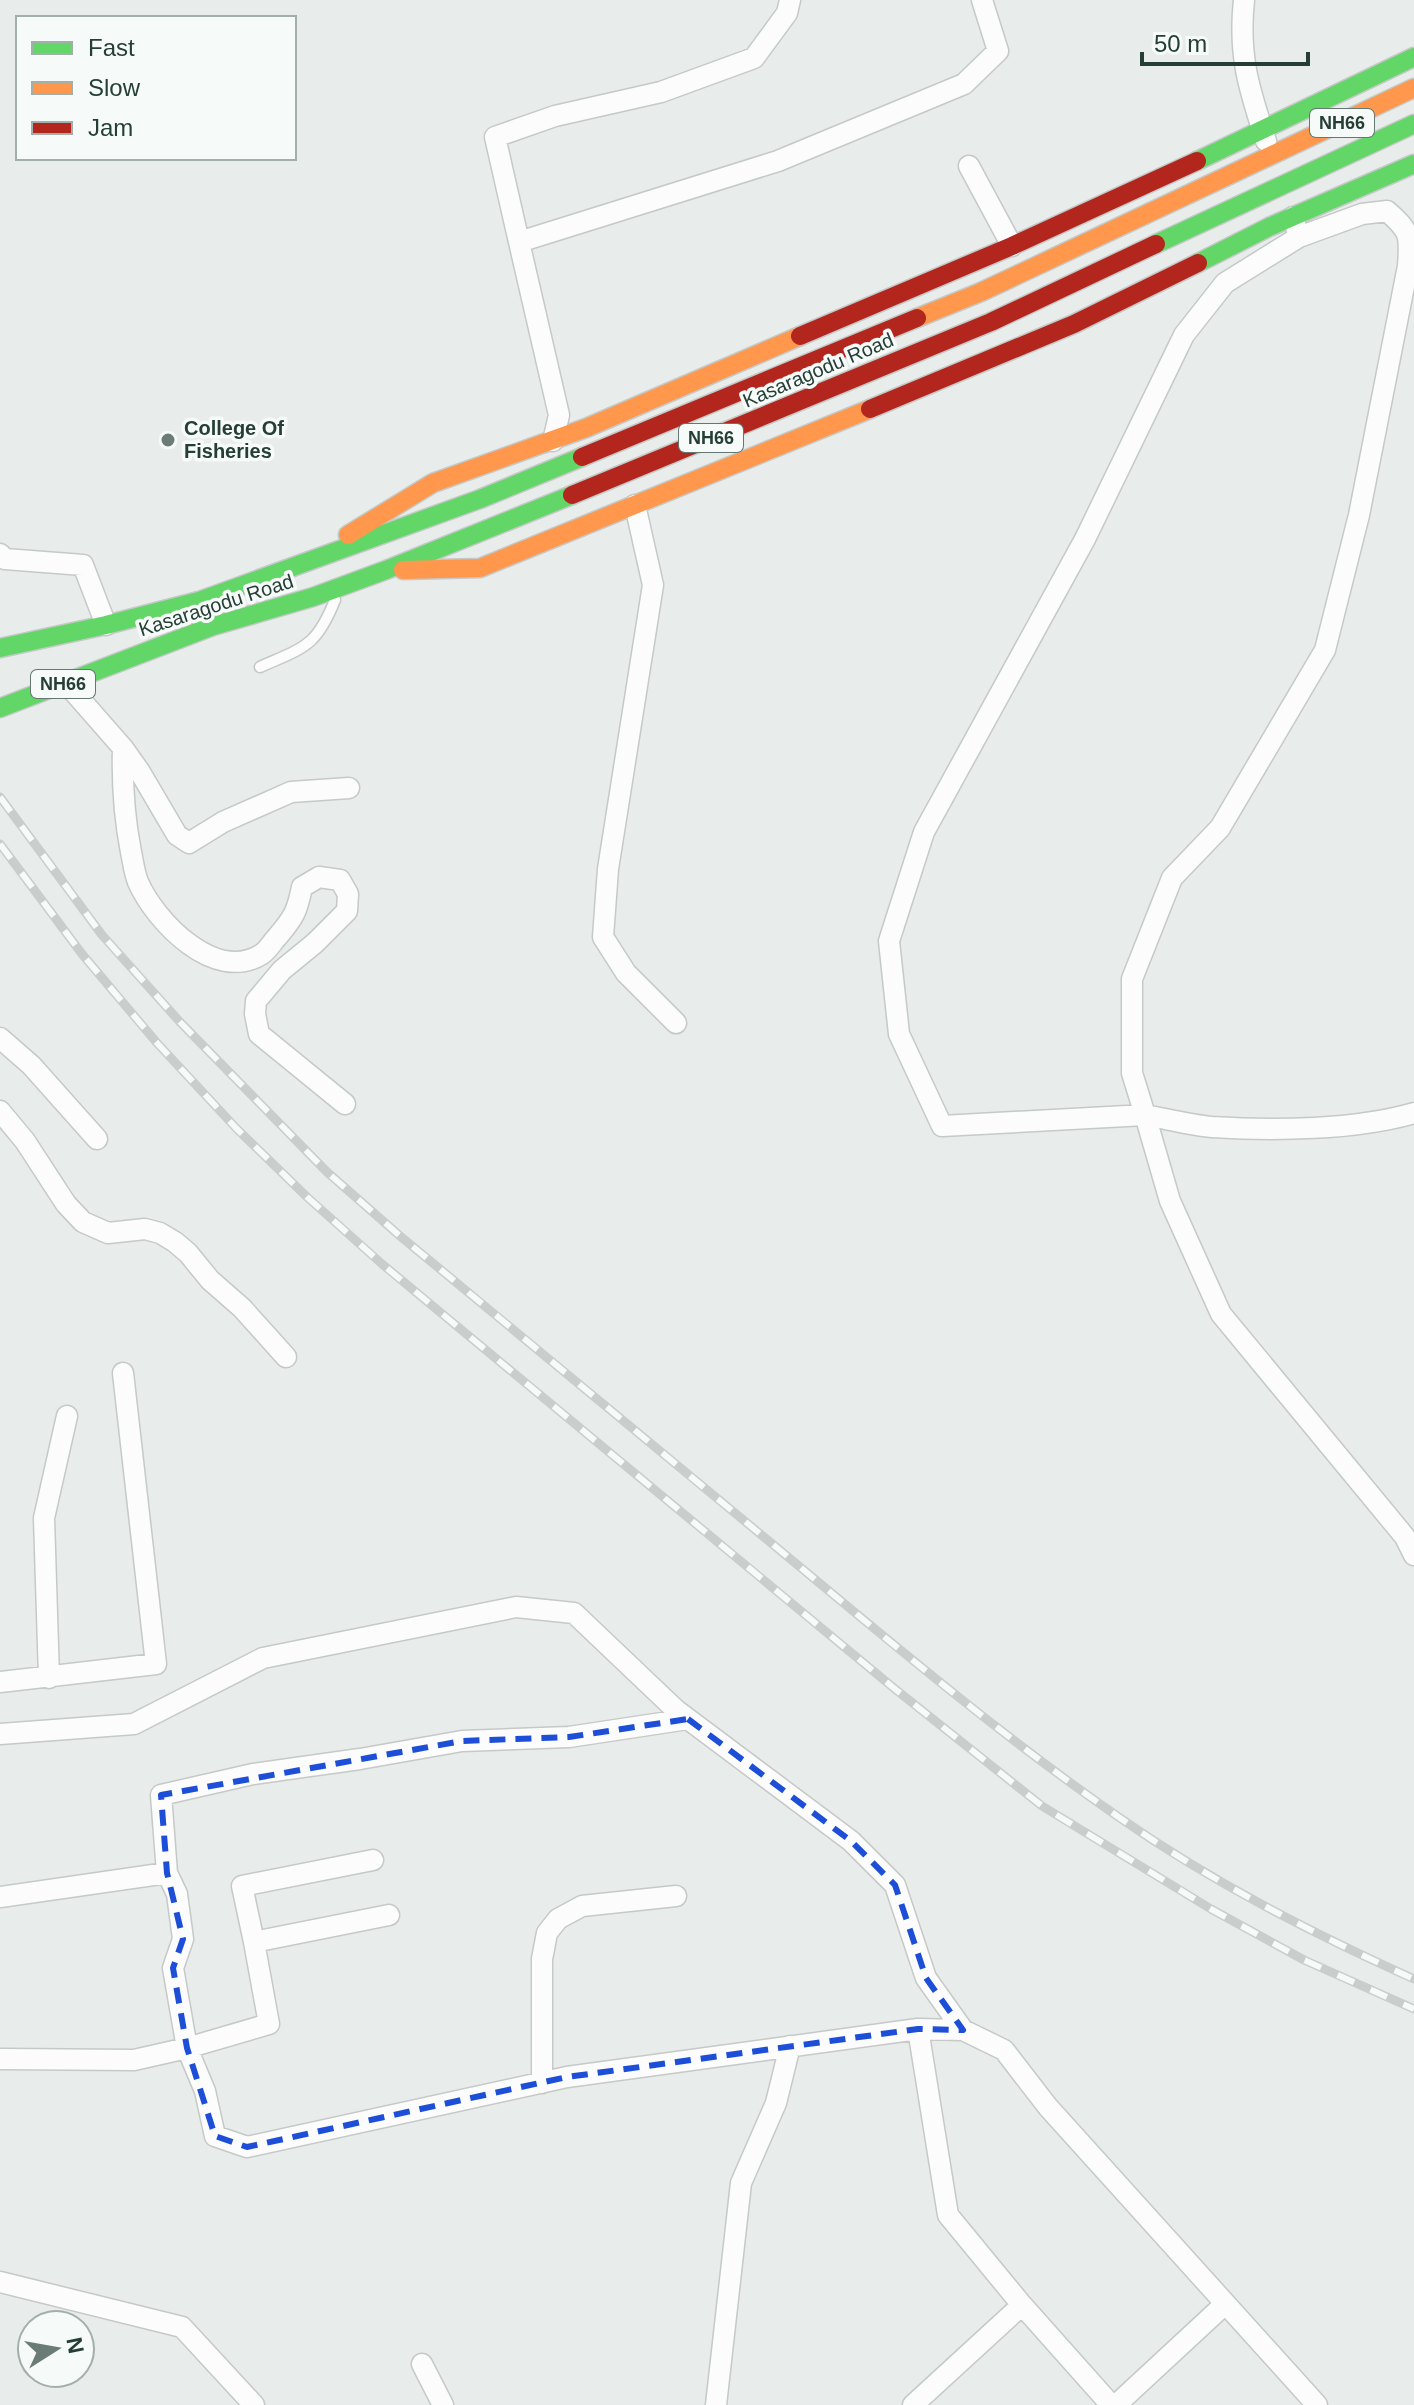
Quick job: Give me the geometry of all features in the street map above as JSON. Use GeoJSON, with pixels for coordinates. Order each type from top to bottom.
{"type":"FeatureCollection","features":[{"type":"Feature","properties":{"kind":"main road"},"geometry":{"type":"LineString","coordinates":[[331,553],[349,533],[433,483],[586,428],[1012,246],[1414,57]]}},
{"type":"Feature","properties":{"kind":"main road","name":"Kasaragodu Road"},"geometry":{"type":"LineString","coordinates":[[106,625],[199,601],[509,488],[981,292],[1414,88]]}},
{"type":"Feature","properties":{"kind":"main road","name":"Kasaragodu Road"},"geometry":{"type":"LineString","coordinates":[[0,708],[213,626],[313,597],[512,521],[991,322],[1414,124]]}},
{"type":"Feature","properties":{"kind":"main road"},"geometry":{"type":"LineString","coordinates":[[386,570],[480,568],[1074,324],[1293,217],[1414,164]]}},
{"type":"Feature","properties":{"kind":"main road","name":"NH66"},"geometry":{"type":"LineString","coordinates":[[0,648],[106,625]]}},
{"type":"Feature","properties":{"kind":"street"},"geometry":{"type":"LineString","coordinates":[[553,441],[559,415],[495,137],[555,116],[661,92],[754,58],[787,13],[790,0]]}},
{"type":"Feature","properties":{"kind":"street"},"geometry":{"type":"LineString","coordinates":[[519,242],[778,161],[964,84],[998,51],[982,0]]}},
{"type":"Feature","properties":{"kind":"street"},"geometry":{"type":"LineString","coordinates":[[1244,0],[1241,31],[1245,74],[1270,157]]}},
{"type":"Feature","properties":{"kind":"street"},"geometry":{"type":"LineString","coordinates":[[969,166],[1012,246]]}},
{"type":"Feature","properties":{"kind":"street"},"geometry":{"type":"LineString","coordinates":[[1410,1546],[1221,1314],[1170,1201],[1145,1115],[1132,1073],[1132,979],[1172,878],[1220,828],[1325,650],[1359,515],[1408,266],[1410,238],[1387,211],[1362,214],[1299,237],[1225,283],[1184,335],[1085,539],[924,832],[889,941],[899,1034],[942,1126],[1145,1115],[1211,1127],[1317,1128],[1391,1120],[1414,1113]]}},
{"type":"Feature","properties":{"kind":"street"},"geometry":{"type":"LineString","coordinates":[[1293,217],[1299,237]]}},
{"type":"Feature","properties":{"kind":"street"},"geometry":{"type":"LineString","coordinates":[[559,415],[586,428]]}},
{"type":"Feature","properties":{"kind":"street"},"geometry":{"type":"LineString","coordinates":[[635,505],[653,585],[608,869],[603,937],[626,973],[676,1023]]}},
{"type":"Feature","properties":{"kind":"street"},"geometry":{"type":"LineString","coordinates":[[0,554],[5,559],[83,565],[106,625]]}},
{"type":"Feature","properties":{"kind":"street"},"geometry":{"type":"LineString","coordinates":[[66,683],[123,748],[177,835],[189,843],[223,822],[291,792],[349,788]]}},
{"type":"Feature","properties":{"kind":"street"},"geometry":{"type":"LineString","coordinates":[[123,748],[122,790],[136,879],[150,905],[190,947],[216,960],[244,960],[263,954],[295,916],[302,887],[319,877],[340,880],[348,894],[347,911],[282,970],[256,1001],[255,1014],[259,1034],[345,1104]]}},
{"type":"Feature","properties":{"kind":"street"},"geometry":{"type":"LineString","coordinates":[[0,1038],[31,1065],[97,1139]]}},
{"type":"Feature","properties":{"kind":"street"},"geometry":{"type":"LineString","coordinates":[[0,1111],[25,1141],[66,1204],[83,1222],[108,1233],[145,1229],[175,1242],[286,1357]]}},
{"type":"Feature","properties":{"kind":"street"},"geometry":{"type":"LineString","coordinates":[[0,1682],[156,1664],[123,1373]]}},
{"type":"Feature","properties":{"kind":"street"},"geometry":{"type":"LineString","coordinates":[[49,1678],[44,1518],[67,1416]]}},
{"type":"Feature","properties":{"kind":"street"},"geometry":{"type":"LineString","coordinates":[[0,1734],[134,1724],[263,1658],[516,1607],[574,1613],[688,1719],[851,1841],[895,1885],[926,1978],[963,2030]]}},
{"type":"Feature","properties":{"kind":"street"},"geometry":{"type":"LineString","coordinates":[[688,1719],[569,1737],[462,1741],[253,1774],[161,1795],[167,1873],[177,1894],[183,1939],[173,1968],[187,2048],[205,2091],[215,2136],[247,2147],[581,2075],[918,2029],[963,2030],[1004,2050],[1048,2107],[1317,2405]]}},
{"type":"Feature","properties":{"kind":"street"},"geometry":{"type":"LineString","coordinates":[[0,2059],[134,2060],[269,2024],[242,1886],[373,1860]]}},
{"type":"Feature","properties":{"kind":"street"},"geometry":{"type":"LineString","coordinates":[[0,1897],[167,1873]]}},
{"type":"Feature","properties":{"kind":"street"},"geometry":{"type":"LineString","coordinates":[[542,2083],[542,1959],[547,1933],[558,1919],[582,1906],[676,1896]]}},
{"type":"Feature","properties":{"kind":"street"},"geometry":{"type":"LineString","coordinates":[[254,1942],[389,1915]]}},
{"type":"Feature","properties":{"kind":"street"},"geometry":{"type":"LineString","coordinates":[[918,2029],[948,2215],[1022,2305],[1114,2405],[1225,2304]]}},
{"type":"Feature","properties":{"kind":"street"},"geometry":{"type":"LineString","coordinates":[[716,2405],[741,2183],[776,2103],[790,2046]]}},
{"type":"Feature","properties":{"kind":"street"},"geometry":{"type":"LineString","coordinates":[[0,2282],[182,2327],[254,2405]]}},
{"type":"Feature","properties":{"kind":"street"},"geometry":{"type":"LineString","coordinates":[[913,2405],[1022,2305]]}},
{"type":"Feature","properties":{"kind":"street"},"geometry":{"type":"LineString","coordinates":[[422,2364],[443,2405]]}},
{"type":"Feature","properties":{"kind":"lane"},"geometry":{"type":"LineString","coordinates":[[260,667],[304,648],[320,634],[340,587]]}},
{"type":"Feature","properties":{"kind":"highlighted area"},"geometry":{"type":"Polygon","coordinates":[[[688,1719],[851,1841],[895,1885],[926,1978],[963,2030],[918,2029],[567,2077],[247,2147],[215,2136],[187,2048],[173,1968],[183,1939],[167,1873],[161,1795],[462,1741],[569,1737],[688,1719]]]}},
{"type":"Feature","properties":{"kind":"railway"},"geometry":{"type":"LineString","coordinates":[[0,797],[102,935],[180,1022],[327,1172],[400,1236],[902,1652],[1075,1786],[1155,1841],[1227,1885],[1300,1925],[1414,1979]]}},
{"type":"Feature","properties":{"kind":"railway"},"geometry":{"type":"LineString","coordinates":[[0,844],[82,954],[157,1043],[236,1128],[307,1197],[382,1264],[895,1689],[1042,1806],[1211,1909],[1304,1960],[1414,2009]]}},
{"type":"Feature","properties":{"kind":"traffic: fast"},"geometry":{"type":"LineString","coordinates":[[1197,161],[1414,57]]}},
{"type":"Feature","properties":{"kind":"traffic: fast"},"geometry":{"type":"LineString","coordinates":[[1156,244],[1414,124]]}},
{"type":"Feature","properties":{"kind":"traffic: fast"},"geometry":{"type":"LineString","coordinates":[[1198,263],[1269,227],[1414,164]]}},
{"type":"Feature","properties":{"kind":"traffic: fast"},"geometry":{"type":"LineString","coordinates":[[0,648],[199,601],[480,499],[582,457]]}},
{"type":"Feature","properties":{"kind":"traffic: fast"},"geometry":{"type":"LineString","coordinates":[[0,708],[213,626],[313,597],[386,570],[572,495]]}},
{"type":"Feature","properties":{"kind":"traffic: slow"},"geometry":{"type":"LineString","coordinates":[[917,318],[981,292],[1414,88]]}},
{"type":"Feature","properties":{"kind":"traffic: slow"},"geometry":{"type":"LineString","coordinates":[[348,535],[433,483],[586,428],[800,336]]}},
{"type":"Feature","properties":{"kind":"traffic: slow"},"geometry":{"type":"LineString","coordinates":[[403,570],[480,568],[870,409]]}},
{"type":"Feature","properties":{"kind":"traffic: jam"},"geometry":{"type":"LineString","coordinates":[[800,336],[1012,246],[1197,161]]}},
{"type":"Feature","properties":{"kind":"traffic: jam"},"geometry":{"type":"LineString","coordinates":[[572,495],[991,322],[1156,244]]}},
{"type":"Feature","properties":{"kind":"traffic: jam"},"geometry":{"type":"LineString","coordinates":[[870,409],[1074,324],[1198,263]]}},
{"type":"Feature","properties":{"kind":"traffic: jam"},"geometry":{"type":"LineString","coordinates":[[582,457],[917,318]]}},
{"type":"Feature","properties":{"kind":"place","name":"College Of Fisheries"},"geometry":{"type":"Point","coordinates":[168,440]}}]}
